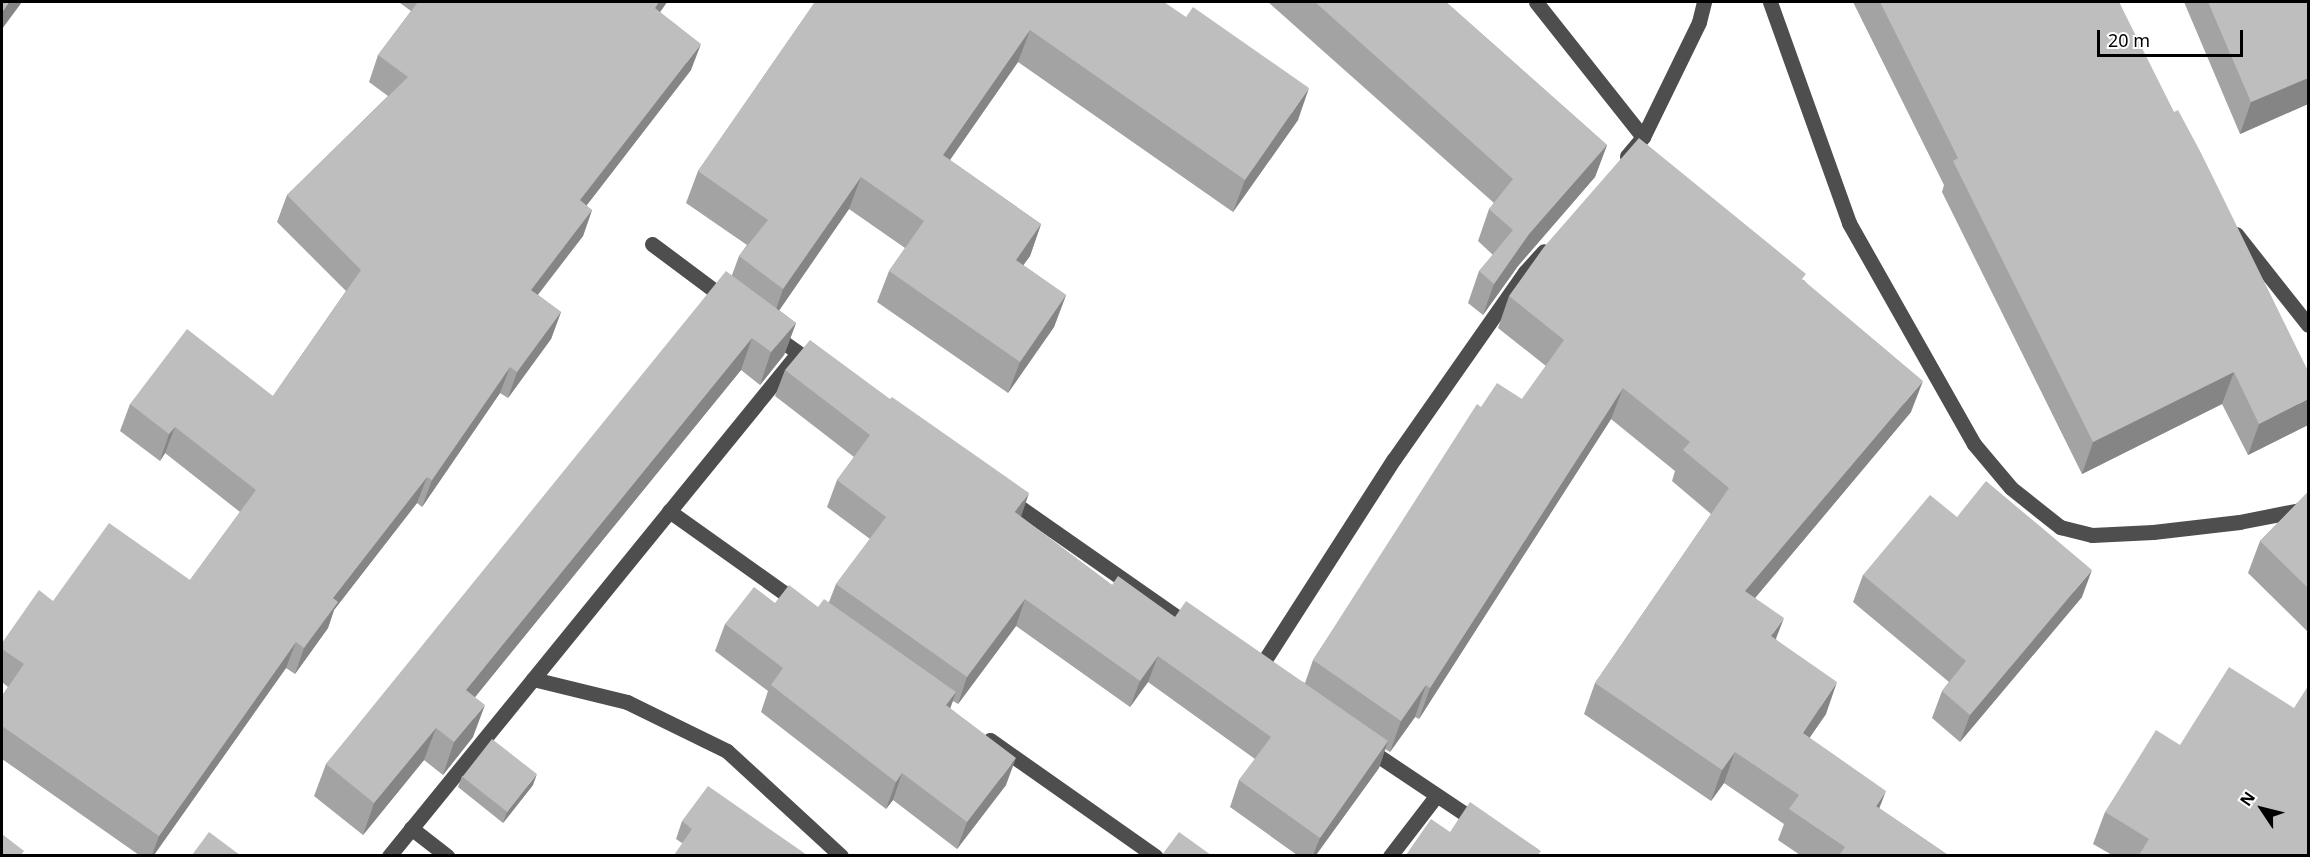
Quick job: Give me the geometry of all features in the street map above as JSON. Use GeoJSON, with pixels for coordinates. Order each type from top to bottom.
{"type":"FeatureCollection","features":[{"type":"Feature","properties":{"kind":"street"},"geometry":{"type":"LineString","coordinates":[[1536,2],[1643,137]]}},
{"type":"Feature","properties":{"kind":"street"},"geometry":{"type":"LineString","coordinates":[[1620,164],[1643,137],[1699,22],[1704,2]]}},
{"type":"Feature","properties":{"kind":"street"},"geometry":{"type":"LineString","coordinates":[[1770,2],[1849,223],[1974,444],[2011,488],[2060,527],[2092,535],[2153,532],[2239,522],[2300,510],[2308,503]]}},
{"type":"Feature","properties":{"kind":"street"},"geometry":{"type":"LineString","coordinates":[[2229,226],[2308,325]]}},
{"type":"Feature","properties":{"kind":"street"},"geometry":{"type":"LineString","coordinates":[[1257,672],[1401,450],[1526,272],[1557,236]]}},
{"type":"Feature","properties":{"kind":"street"},"geometry":{"type":"LineString","coordinates":[[652,244],[743,312]]}},
{"type":"Feature","properties":{"kind":"street"},"geometry":{"type":"LineString","coordinates":[[761,326],[827,373]]}},
{"type":"Feature","properties":{"kind":"street"},"geometry":{"type":"LineString","coordinates":[[389,855],[798,353]]}},
{"type":"Feature","properties":{"kind":"street"},"geometry":{"type":"LineString","coordinates":[[993,489],[1208,638]]}},
{"type":"Feature","properties":{"kind":"street"},"geometry":{"type":"LineString","coordinates":[[669,511],[815,615]]}},
{"type":"Feature","properties":{"kind":"street"},"geometry":{"type":"LineString","coordinates":[[533,679],[627,702],[727,751],[841,855]]}},
{"type":"Feature","properties":{"kind":"street"},"geometry":{"type":"LineString","coordinates":[[980,733],[1155,855]]}},
{"type":"Feature","properties":{"kind":"street"},"geometry":{"type":"LineString","coordinates":[[1351,737],[1493,832]]}},
{"type":"Feature","properties":{"kind":"street"},"geometry":{"type":"LineString","coordinates":[[1390,855],[1436,796]]}},
{"type":"Feature","properties":{"kind":"street"},"geometry":{"type":"LineString","coordinates":[[411,828],[447,855]]}},
{"type":"Feature","properties":{"kind":"building"},"geometry":{"type":"Polygon","coordinates":[[[2,2],[9,2],[2,12],[2,2]]]}},
{"type":"Feature","properties":{"kind":"building"},"geometry":{"type":"Polygon","coordinates":[[[418,2],[659,2],[655,8],[701,44],[580,200],[592,210],[531,290],[561,312],[517,372],[510,367],[432,480],[427,477],[333,598],[338,602],[304,648],[296,642],[159,836],[2,726],[2,696],[24,664],[2,649],[2,643],[39,590],[53,601],[109,523],[190,580],[256,490],[175,427],[169,434],[130,404],[187,329],[273,396],[361,270],[287,195],[408,77],[378,55],[418,2]]]}},
{"type":"Feature","properties":{"kind":"building"},"geometry":{"type":"Polygon","coordinates":[[[815,2],[1164,2],[1186,17],[1193,7],[1309,88],[1245,180],[1030,30],[943,155],[1041,224],[1016,260],[1066,295],[1020,362],[889,271],[924,221],[861,177],[783,289],[739,256],[768,220],[698,171],[815,2]]]}},
{"type":"Feature","properties":{"kind":"building"},"geometry":{"type":"Polygon","coordinates":[[[1315,2],[1446,2],[1607,145],[1529,234],[1494,284],[1479,271],[1513,230],[1489,209],[1513,179],[1315,2]]]}},
{"type":"Feature","properties":{"kind":"building"},"geometry":{"type":"Polygon","coordinates":[[[1880,2],[2119,2],[2174,112],[2178,110],[2201,153],[2308,371],[2308,399],[2259,424],[2234,372],[2093,442],[1953,161],[1958,158],[1880,2]]]}},
{"type":"Feature","properties":{"kind":"building"},"geometry":{"type":"Polygon","coordinates":[[[2208,2],[2308,2],[2308,78],[2251,102],[2208,2]]]}},
{"type":"Feature","properties":{"kind":"building"},"geometry":{"type":"Polygon","coordinates":[[[1639,138],[1806,274],[1802,279],[1923,381],[1745,591],[1784,618],[1771,636],[1837,682],[1803,733],[1886,791],[1876,806],[1948,855],[1839,855],[1845,847],[1789,809],[1799,795],[1735,752],[1722,770],[1595,683],[1729,488],[1683,450],[1690,442],[1623,388],[1430,688],[1426,685],[1401,721],[1313,660],[1477,404],[1481,407],[1497,383],[1522,399],[1564,340],[1509,296],[1544,247],[1639,138]]]}},
{"type":"Feature","properties":{"kind":"building"},"geometry":{"type":"Polygon","coordinates":[[[726,271],[796,323],[771,352],[752,338],[466,690],[485,705],[454,742],[436,728],[374,803],[326,764],[726,271]]]}},
{"type":"Feature","properties":{"kind":"building"},"geometry":{"type":"Polygon","coordinates":[[[810,340],[890,399],[892,397],[1029,493],[1015,512],[1112,585],[1118,576],[1175,617],[1186,601],[1388,741],[1320,838],[1239,780],[1271,737],[1158,656],[1140,681],[1025,599],[967,677],[836,584],[886,517],[837,480],[870,435],[785,370],[810,340]]]}},
{"type":"Feature","properties":{"kind":"building"},"geometry":{"type":"Polygon","coordinates":[[[1986,481],[2092,570],[1970,715],[1942,691],[1966,661],[1863,575],[1930,495],[1957,517],[1986,481]]]}},
{"type":"Feature","properties":{"kind":"building"},"geometry":{"type":"Polygon","coordinates":[[[2308,492],[2308,588],[2260,541],[2308,492]]]}},
{"type":"Feature","properties":{"kind":"building"},"geometry":{"type":"Polygon","coordinates":[[[789,585],[818,607],[824,599],[956,692],[946,705],[1016,758],[967,822],[902,773],[896,782],[771,685],[783,668],[725,624],[754,587],[775,603],[789,585]]]}},
{"type":"Feature","properties":{"kind":"building"},"geometry":{"type":"Polygon","coordinates":[[[2229,667],[2294,708],[2308,686],[2308,855],[2139,855],[2149,839],[2105,812],[2156,730],[2180,745],[2229,667]]]}},
{"type":"Feature","properties":{"kind":"building"},"geometry":{"type":"Polygon","coordinates":[[[492,739],[537,774],[507,812],[462,777],[492,739]]]}},
{"type":"Feature","properties":{"kind":"building"},"geometry":{"type":"Polygon","coordinates":[[[708,786],[807,855],[674,855],[692,829],[682,821],[708,786]]]}},
{"type":"Feature","properties":{"kind":"building"},"geometry":{"type":"Polygon","coordinates":[[[1470,802],[1541,851],[1538,855],[1406,855],[1431,819],[1450,832],[1470,802]]]}},
{"type":"Feature","properties":{"kind":"building"},"geometry":{"type":"Polygon","coordinates":[[[209,832],[240,855],[192,855],[209,832]]]}},
{"type":"Feature","properties":{"kind":"building"},"geometry":{"type":"Polygon","coordinates":[[[1179,832],[1211,855],[1162,855],[1179,832]]]}},
{"type":"Feature","properties":{"kind":"building"},"geometry":{"type":"Polygon","coordinates":[[[2,834],[24,851],[21,855],[2,855],[2,834]]]}}]}
